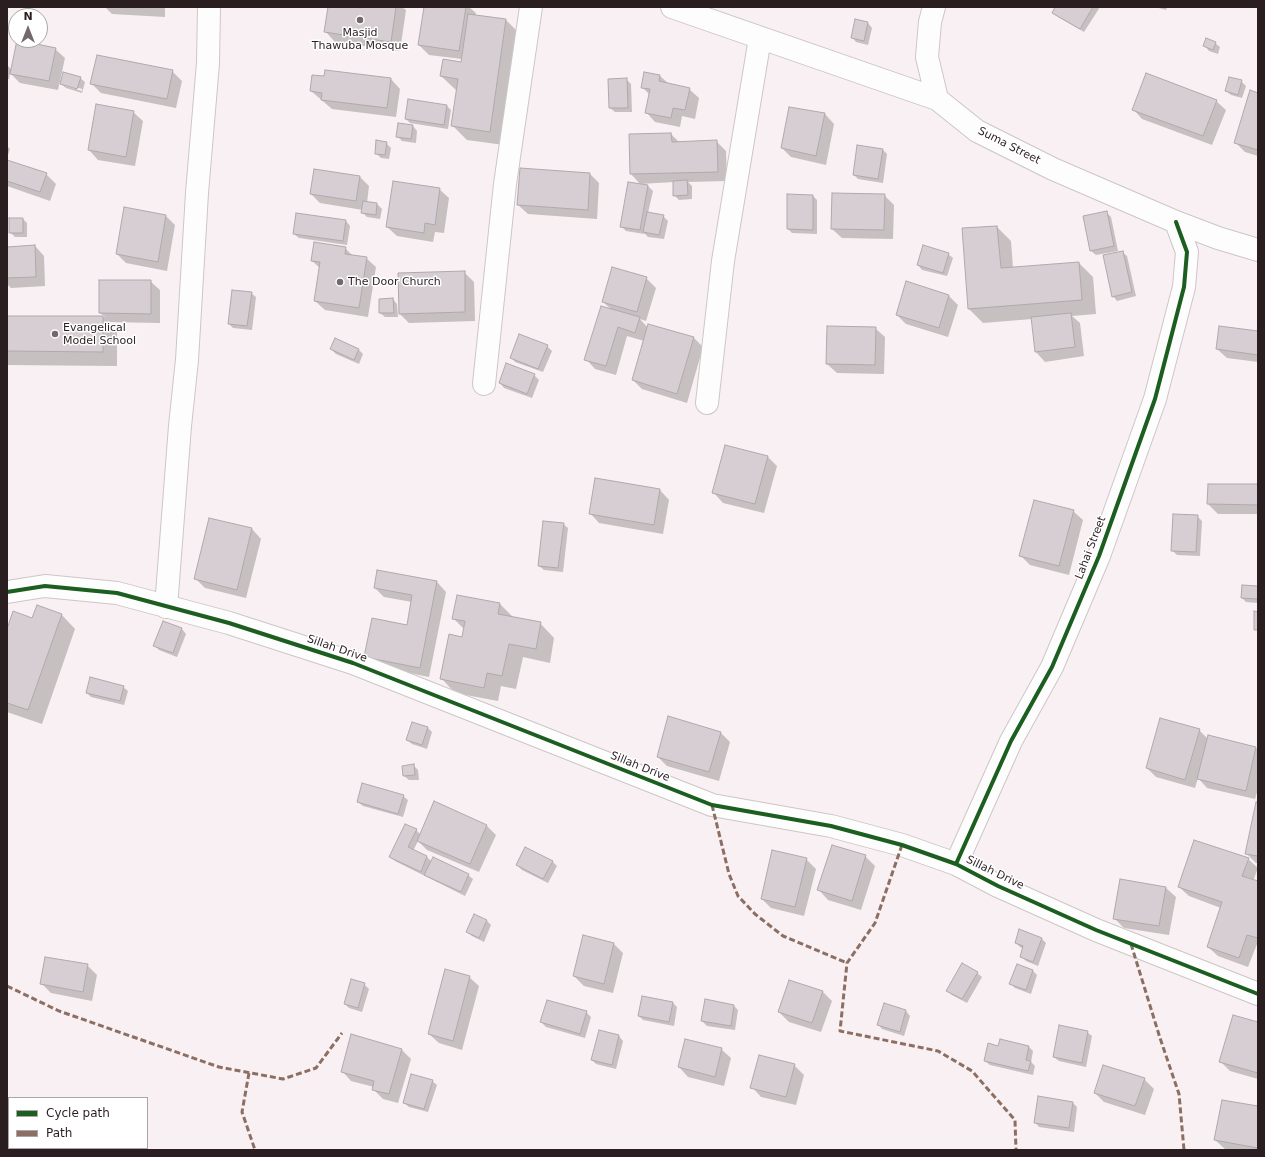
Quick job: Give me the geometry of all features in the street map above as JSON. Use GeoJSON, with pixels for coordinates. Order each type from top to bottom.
{"type":"FeatureCollection","features":[{"type":"Feature","properties":{"kind":"street"},"geometry":{"type":"LineString","coordinates":[[166,607],[180,426],[187,360],[197,193],[208,63],[209,7]]}},
{"type":"Feature","properties":{"kind":"street"},"geometry":{"type":"LineString","coordinates":[[484,384],[505,184],[531,7]]}},
{"type":"Feature","properties":{"kind":"street","name":"Suma Street"},"geometry":{"type":"LineString","coordinates":[[672,7],[937,99],[977,131],[1053,169],[1176,222],[1218,238],[1258,250]]}},
{"type":"Feature","properties":{"kind":"street"},"geometry":{"type":"LineString","coordinates":[[934,7],[930,22],[927,57],[937,99]]}},
{"type":"Feature","properties":{"kind":"street"},"geometry":{"type":"LineString","coordinates":[[707,403],[723,261],[760,38]]}},
{"type":"Feature","properties":{"kind":"street","name":"Lahai Street"},"geometry":{"type":"LineString","coordinates":[[956,864],[1011,742],[1052,667],[1099,556],[1155,400],[1184,287],[1187,252],[1176,222]]}},
{"type":"Feature","properties":{"kind":"street","name":"Sillah Drive"},"geometry":{"type":"LineString","coordinates":[[7,592],[45,586],[118,593],[229,624],[353,663],[712,805],[831,826],[902,845],[956,864],[998,886],[1096,930],[1258,994]]}},
{"type":"Feature","properties":{"kind":"building","name":"Masjid Thawuba Mosque"},"geometry":{"type":"Polygon","coordinates":[[[328,7],[396,7],[391,42],[324,32],[328,7]]]}},
{"type":"Feature","properties":{"kind":"building"},"geometry":{"type":"Polygon","coordinates":[[[424,7],[466,7],[459,51],[418,45],[424,7]]]}},
{"type":"Feature","properties":{"kind":"building"},"geometry":{"type":"Polygon","coordinates":[[[1055,7],[1093,7],[1080,29],[1052,13],[1055,7]]]}},
{"type":"Feature","properties":{"kind":"building"},"geometry":{"type":"Polygon","coordinates":[[[468,14],[506,19],[490,132],[451,126],[458,79],[440,76],[443,59],[461,62],[468,14]]]}},
{"type":"Feature","properties":{"kind":"building"},"geometry":{"type":"Polygon","coordinates":[[[855,19],[868,22],[864,41],[851,38],[855,19]]]}},
{"type":"Feature","properties":{"kind":"building"},"geometry":{"type":"Polygon","coordinates":[[[1206,38],[1216,42],[1213,50],[1203,46],[1206,38]]]}},
{"type":"Feature","properties":{"kind":"building"},"geometry":{"type":"Polygon","coordinates":[[[48,46],[56,48],[49,81],[10,74],[15,48],[48,48],[48,46]]]}},
{"type":"Feature","properties":{"kind":"building"},"geometry":{"type":"Polygon","coordinates":[[[97,55],[173,70],[167,99],[90,84],[97,55]]]}},
{"type":"Feature","properties":{"kind":"building"},"geometry":{"type":"Polygon","coordinates":[[[325,70],[391,78],[387,108],[321,100],[322,93],[310,91],[312,75],[324,76],[325,70]]]}},
{"type":"Feature","properties":{"kind":"building"},"geometry":{"type":"Polygon","coordinates":[[[63,72],[81,77],[77,89],[60,84],[63,72]]]}},
{"type":"Feature","properties":{"kind":"building"},"geometry":{"type":"Polygon","coordinates":[[[644,72],[660,75],[659,81],[690,88],[685,110],[673,108],[671,118],[645,113],[650,89],[641,88],[644,72]]]}},
{"type":"Feature","properties":{"kind":"building"},"geometry":{"type":"Polygon","coordinates":[[[1146,73],[1217,100],[1203,136],[1132,110],[1146,73]]]}},
{"type":"Feature","properties":{"kind":"building"},"geometry":{"type":"Polygon","coordinates":[[[1229,77],[1242,80],[1238,95],[1225,91],[1229,77]]]}},
{"type":"Feature","properties":{"kind":"building"},"geometry":{"type":"Polygon","coordinates":[[[627,78],[628,108],[609,108],[608,79],[627,78]]]}},
{"type":"Feature","properties":{"kind":"building"},"geometry":{"type":"Polygon","coordinates":[[[1250,90],[1258,93],[1258,150],[1234,143],[1250,90]]]}},
{"type":"Feature","properties":{"kind":"building"},"geometry":{"type":"Polygon","coordinates":[[[408,99],[447,105],[444,125],[405,119],[408,99]]]}},
{"type":"Feature","properties":{"kind":"building"},"geometry":{"type":"Polygon","coordinates":[[[96,104],[134,111],[126,157],[88,150],[96,104]]]}},
{"type":"Feature","properties":{"kind":"building"},"geometry":{"type":"Polygon","coordinates":[[[789,107],[825,113],[816,156],[781,148],[789,107]]]}},
{"type":"Feature","properties":{"kind":"building"},"geometry":{"type":"Polygon","coordinates":[[[398,123],[413,125],[411,139],[396,137],[398,123]]]}},
{"type":"Feature","properties":{"kind":"building"},"geometry":{"type":"Polygon","coordinates":[[[671,133],[672,142],[717,140],[718,172],[630,174],[629,134],[671,133]]]}},
{"type":"Feature","properties":{"kind":"building"},"geometry":{"type":"Polygon","coordinates":[[[376,140],[387,142],[385,155],[375,154],[376,140]]]}},
{"type":"Feature","properties":{"kind":"building"},"geometry":{"type":"Polygon","coordinates":[[[857,145],[883,149],[878,179],[853,175],[857,145]]]}},
{"type":"Feature","properties":{"kind":"building"},"geometry":{"type":"Polygon","coordinates":[[[7,160],[47,173],[40,192],[7,181],[7,160]]]}},
{"type":"Feature","properties":{"kind":"building"},"geometry":{"type":"Polygon","coordinates":[[[520,168],[590,173],[588,210],[517,205],[520,168]]]}},
{"type":"Feature","properties":{"kind":"building"},"geometry":{"type":"Polygon","coordinates":[[[314,169],[360,176],[356,201],[310,194],[314,169]]]}},
{"type":"Feature","properties":{"kind":"building"},"geometry":{"type":"Polygon","coordinates":[[[687,180],[688,195],[673,196],[673,181],[687,180]]]}},
{"type":"Feature","properties":{"kind":"building"},"geometry":{"type":"Polygon","coordinates":[[[393,181],[440,188],[435,225],[425,223],[424,233],[386,227],[393,181]]]}},
{"type":"Feature","properties":{"kind":"building"},"geometry":{"type":"Polygon","coordinates":[[[628,182],[648,185],[640,230],[620,227],[628,182]]]}},
{"type":"Feature","properties":{"kind":"building"},"geometry":{"type":"Polygon","coordinates":[[[832,193],[885,194],[884,230],[831,229],[832,193]]]}},
{"type":"Feature","properties":{"kind":"building"},"geometry":{"type":"Polygon","coordinates":[[[787,194],[813,195],[813,230],[787,229],[787,194]]]}},
{"type":"Feature","properties":{"kind":"building"},"geometry":{"type":"Polygon","coordinates":[[[363,201],[377,203],[376,215],[361,213],[363,201]]]}},
{"type":"Feature","properties":{"kind":"building"},"geometry":{"type":"Polygon","coordinates":[[[124,207],[166,215],[158,262],[116,254],[124,207]]]}},
{"type":"Feature","properties":{"kind":"building"},"geometry":{"type":"Polygon","coordinates":[[[1107,211],[1114,246],[1090,251],[1083,216],[1107,211]]]}},
{"type":"Feature","properties":{"kind":"building"},"geometry":{"type":"Polygon","coordinates":[[[647,212],[664,215],[659,235],[643,232],[647,212]]]}},
{"type":"Feature","properties":{"kind":"building"},"geometry":{"type":"Polygon","coordinates":[[[296,213],[346,220],[343,241],[293,234],[296,213]]]}},
{"type":"Feature","properties":{"kind":"building"},"geometry":{"type":"Polygon","coordinates":[[[9,218],[23,218],[23,233],[9,233],[9,218]]]}},
{"type":"Feature","properties":{"kind":"building"},"geometry":{"type":"Polygon","coordinates":[[[997,226],[1001,268],[1079,262],[1082,300],[968,309],[962,228],[997,226]]]}},
{"type":"Feature","properties":{"kind":"building","name":"The Door Church"},"geometry":{"type":"Polygon","coordinates":[[[314,242],[346,247],[345,254],[367,257],[359,308],[314,301],[320,262],[311,261],[314,242]]]}},
{"type":"Feature","properties":{"kind":"building"},"geometry":{"type":"Polygon","coordinates":[[[35,245],[36,277],[7,278],[7,247],[35,245]]]}},
{"type":"Feature","properties":{"kind":"building"},"geometry":{"type":"Polygon","coordinates":[[[923,245],[949,253],[943,273],[917,265],[923,245]]]}},
{"type":"Feature","properties":{"kind":"building"},"geometry":{"type":"Polygon","coordinates":[[[1123,251],[1132,292],[1112,297],[1103,255],[1123,251]]]}},
{"type":"Feature","properties":{"kind":"building"},"geometry":{"type":"Polygon","coordinates":[[[612,267],[647,277],[637,312],[602,302],[612,267]]]}},
{"type":"Feature","properties":{"kind":"building"},"geometry":{"type":"Polygon","coordinates":[[[465,271],[465,312],[399,314],[398,273],[465,271]]]}},
{"type":"Feature","properties":{"kind":"building"},"geometry":{"type":"Polygon","coordinates":[[[99,280],[151,280],[151,314],[99,313],[99,280]]]}},
{"type":"Feature","properties":{"kind":"building"},"geometry":{"type":"Polygon","coordinates":[[[906,281],[949,295],[939,328],[896,315],[906,281]]]}},
{"type":"Feature","properties":{"kind":"building"},"geometry":{"type":"Polygon","coordinates":[[[232,290],[252,292],[247,326],[228,324],[232,290]]]}},
{"type":"Feature","properties":{"kind":"building"},"geometry":{"type":"Polygon","coordinates":[[[393,298],[394,313],[379,313],[379,299],[393,298]]]}},
{"type":"Feature","properties":{"kind":"building"},"geometry":{"type":"Polygon","coordinates":[[[601,306],[640,317],[635,333],[618,327],[606,366],[584,360],[601,306]]]}},
{"type":"Feature","properties":{"kind":"building"},"geometry":{"type":"Polygon","coordinates":[[[1071,313],[1075,347],[1035,352],[1031,317],[1071,313]]]}},
{"type":"Feature","properties":{"kind":"building","name":"Evangelical Model School"},"geometry":{"type":"Polygon","coordinates":[[[7,316],[103,316],[103,352],[7,351],[7,316]]]}},
{"type":"Feature","properties":{"kind":"building"},"geometry":{"type":"Polygon","coordinates":[[[648,324],[694,337],[677,394],[632,380],[648,324]]]}},
{"type":"Feature","properties":{"kind":"building"},"geometry":{"type":"Polygon","coordinates":[[[827,326],[876,327],[875,365],[826,364],[827,326]]]}},
{"type":"Feature","properties":{"kind":"building"},"geometry":{"type":"Polygon","coordinates":[[[1219,326],[1258,331],[1258,355],[1216,349],[1219,326]]]}},
{"type":"Feature","properties":{"kind":"building"},"geometry":{"type":"Polygon","coordinates":[[[519,334],[548,345],[538,369],[510,358],[519,334]]]}},
{"type":"Feature","properties":{"kind":"building"},"geometry":{"type":"Polygon","coordinates":[[[335,338],[359,349],[354,360],[330,349],[335,338]]]}},
{"type":"Feature","properties":{"kind":"building"},"geometry":{"type":"Polygon","coordinates":[[[506,363],[535,374],[527,394],[499,383],[506,363]]]}},
{"type":"Feature","properties":{"kind":"building"},"geometry":{"type":"Polygon","coordinates":[[[725,445],[768,456],[755,504],[712,493],[725,445]]]}},
{"type":"Feature","properties":{"kind":"building"},"geometry":{"type":"Polygon","coordinates":[[[595,478],[660,489],[654,525],[589,514],[595,478]]]}},
{"type":"Feature","properties":{"kind":"building"},"geometry":{"type":"Polygon","coordinates":[[[1208,484],[1258,484],[1258,505],[1207,504],[1208,484]]]}},
{"type":"Feature","properties":{"kind":"building"},"geometry":{"type":"Polygon","coordinates":[[[1034,500],[1074,510],[1059,566],[1019,556],[1034,500]]]}},
{"type":"Feature","properties":{"kind":"building"},"geometry":{"type":"Polygon","coordinates":[[[1173,514],[1198,515],[1196,552],[1171,551],[1173,514]]]}},
{"type":"Feature","properties":{"kind":"building"},"geometry":{"type":"Polygon","coordinates":[[[209,518],[252,528],[237,590],[194,579],[209,518]]]}},
{"type":"Feature","properties":{"kind":"building"},"geometry":{"type":"Polygon","coordinates":[[[543,521],[564,523],[558,568],[538,566],[543,521]]]}},
{"type":"Feature","properties":{"kind":"building"},"geometry":{"type":"Polygon","coordinates":[[[377,570],[437,581],[420,668],[364,657],[372,618],[407,625],[412,595],[374,588],[377,570]]]}},
{"type":"Feature","properties":{"kind":"building"},"geometry":{"type":"Polygon","coordinates":[[[1242,585],[1258,586],[1258,599],[1241,598],[1242,585]]]}},
{"type":"Feature","properties":{"kind":"building"},"geometry":{"type":"Polygon","coordinates":[[[457,595],[500,603],[498,614],[541,622],[536,649],[509,644],[502,676],[487,673],[484,688],[440,679],[449,634],[462,637],[465,621],[452,619],[457,595]]]}},
{"type":"Feature","properties":{"kind":"building"},"geometry":{"type":"Polygon","coordinates":[[[37,605],[62,614],[28,710],[7,703],[7,629],[13,611],[32,618],[37,605]]]}},
{"type":"Feature","properties":{"kind":"building"},"geometry":{"type":"Polygon","coordinates":[[[1254,611],[1258,612],[1258,630],[1254,630],[1254,611]]]}},
{"type":"Feature","properties":{"kind":"building"},"geometry":{"type":"Polygon","coordinates":[[[163,621],[182,628],[173,653],[153,646],[163,621]]]}},
{"type":"Feature","properties":{"kind":"building"},"geometry":{"type":"Polygon","coordinates":[[[90,677],[124,686],[120,701],[86,693],[90,677]]]}},
{"type":"Feature","properties":{"kind":"building"},"geometry":{"type":"Polygon","coordinates":[[[668,716],[721,732],[709,772],[657,757],[668,716]]]}},
{"type":"Feature","properties":{"kind":"building"},"geometry":{"type":"Polygon","coordinates":[[[1160,718],[1200,729],[1185,780],[1146,768],[1160,718]]]}},
{"type":"Feature","properties":{"kind":"building"},"geometry":{"type":"Polygon","coordinates":[[[412,722],[428,727],[422,745],[406,740],[412,722]]]}},
{"type":"Feature","properties":{"kind":"building"},"geometry":{"type":"Polygon","coordinates":[[[1208,735],[1256,747],[1246,791],[1197,779],[1208,735]]]}},
{"type":"Feature","properties":{"kind":"building"},"geometry":{"type":"Polygon","coordinates":[[[414,764],[415,775],[403,776],[402,766],[414,764]]]}},
{"type":"Feature","properties":{"kind":"building"},"geometry":{"type":"Polygon","coordinates":[[[362,783],[404,795],[398,814],[357,802],[362,783]]]}},
{"type":"Feature","properties":{"kind":"building"},"geometry":{"type":"Polygon","coordinates":[[[434,801],[487,825],[470,864],[417,841],[434,801]]]}},
{"type":"Feature","properties":{"kind":"building"},"geometry":{"type":"Polygon","coordinates":[[[1256,802],[1258,802],[1258,856],[1245,854],[1256,802]]]}},
{"type":"Feature","properties":{"kind":"building"},"geometry":{"type":"Polygon","coordinates":[[[405,824],[417,829],[408,847],[427,856],[421,872],[389,857],[405,824]]]}},
{"type":"Feature","properties":{"kind":"building"},"geometry":{"type":"Polygon","coordinates":[[[1194,840],[1249,858],[1242,876],[1258,881],[1258,938],[1247,935],[1239,958],[1207,947],[1222,902],[1178,887],[1194,840]]]}},
{"type":"Feature","properties":{"kind":"building"},"geometry":{"type":"Polygon","coordinates":[[[832,845],[866,855],[852,901],[817,890],[832,845]]]}},
{"type":"Feature","properties":{"kind":"building"},"geometry":{"type":"Polygon","coordinates":[[[525,847],[553,861],[543,879],[516,865],[525,847]]]}},
{"type":"Feature","properties":{"kind":"building"},"geometry":{"type":"Polygon","coordinates":[[[772,850],[807,858],[795,907],[761,899],[772,850]]]}},
{"type":"Feature","properties":{"kind":"building"},"geometry":{"type":"Polygon","coordinates":[[[433,857],[469,874],[461,892],[424,875],[433,857]]]}},
{"type":"Feature","properties":{"kind":"building"},"geometry":{"type":"Polygon","coordinates":[[[1120,879],[1166,887],[1159,926],[1113,919],[1120,879]]]}},
{"type":"Feature","properties":{"kind":"building"},"geometry":{"type":"Polygon","coordinates":[[[474,914],[487,920],[479,938],[466,932],[474,914]]]}},
{"type":"Feature","properties":{"kind":"building"},"geometry":{"type":"Polygon","coordinates":[[[1019,929],[1042,938],[1033,962],[1020,957],[1023,946],[1015,943],[1019,929]]]}},
{"type":"Feature","properties":{"kind":"building"},"geometry":{"type":"Polygon","coordinates":[[[583,935],[614,943],[604,984],[573,976],[583,935]]]}},
{"type":"Feature","properties":{"kind":"building"},"geometry":{"type":"Polygon","coordinates":[[[45,957],[88,964],[83,992],[40,984],[45,957]]]}},
{"type":"Feature","properties":{"kind":"building"},"geometry":{"type":"Polygon","coordinates":[[[962,963],[978,972],[962,999],[946,991],[962,963]]]}},
{"type":"Feature","properties":{"kind":"building"},"geometry":{"type":"Polygon","coordinates":[[[1017,964],[1033,970],[1026,990],[1009,984],[1017,964]]]}},
{"type":"Feature","properties":{"kind":"building"},"geometry":{"type":"Polygon","coordinates":[[[445,969],[470,976],[453,1041],[428,1034],[445,969]]]}},
{"type":"Feature","properties":{"kind":"building"},"geometry":{"type":"Polygon","coordinates":[[[351,979],[365,983],[358,1008],[344,1004],[351,979]]]}},
{"type":"Feature","properties":{"kind":"building"},"geometry":{"type":"Polygon","coordinates":[[[789,980],[823,991],[812,1023],[778,1012],[789,980]]]}},
{"type":"Feature","properties":{"kind":"building"},"geometry":{"type":"Polygon","coordinates":[[[642,996],[673,1002],[669,1022],[638,1016],[642,996]]]}},
{"type":"Feature","properties":{"kind":"building"},"geometry":{"type":"Polygon","coordinates":[[[705,999],[734,1005],[731,1026],[701,1021],[705,999]]]}},
{"type":"Feature","properties":{"kind":"building"},"geometry":{"type":"Polygon","coordinates":[[[547,1000],[587,1011],[580,1034],[540,1022],[547,1000]]]}},
{"type":"Feature","properties":{"kind":"building"},"geometry":{"type":"Polygon","coordinates":[[[884,1003],[906,1010],[900,1032],[877,1025],[884,1003]]]}},
{"type":"Feature","properties":{"kind":"building"},"geometry":{"type":"Polygon","coordinates":[[[1233,1015],[1258,1022],[1258,1073],[1219,1062],[1233,1015]]]}},
{"type":"Feature","properties":{"kind":"building"},"geometry":{"type":"Polygon","coordinates":[[[1059,1025],[1088,1031],[1082,1063],[1053,1057],[1059,1025]]]}},
{"type":"Feature","properties":{"kind":"building"},"geometry":{"type":"Polygon","coordinates":[[[599,1030],[619,1035],[612,1065],[591,1060],[599,1030]]]}},
{"type":"Feature","properties":{"kind":"building"},"geometry":{"type":"Polygon","coordinates":[[[351,1034],[402,1049],[389,1094],[372,1090],[374,1081],[341,1072],[351,1034]]]}},
{"type":"Feature","properties":{"kind":"building"},"geometry":{"type":"Polygon","coordinates":[[[685,1039],[722,1048],[715,1077],[678,1067],[685,1039]]]}},
{"type":"Feature","properties":{"kind":"building"},"geometry":{"type":"Polygon","coordinates":[[[1000,1039],[1029,1046],[1026,1060],[1031,1061],[1028,1071],[984,1061],[988,1043],[998,1046],[1000,1039]]]}},
{"type":"Feature","properties":{"kind":"building"},"geometry":{"type":"Polygon","coordinates":[[[759,1055],[795,1064],[786,1097],[750,1088],[759,1055]]]}},
{"type":"Feature","properties":{"kind":"building"},"geometry":{"type":"Polygon","coordinates":[[[1103,1065],[1145,1078],[1135,1106],[1094,1093],[1103,1065]]]}},
{"type":"Feature","properties":{"kind":"building"},"geometry":{"type":"Polygon","coordinates":[[[411,1074],[433,1080],[424,1109],[403,1103],[411,1074]]]}},
{"type":"Feature","properties":{"kind":"building"},"geometry":{"type":"Polygon","coordinates":[[[1038,1096],[1073,1102],[1069,1128],[1034,1123],[1038,1096]]]}},
{"type":"Feature","properties":{"kind":"building"},"geometry":{"type":"Polygon","coordinates":[[[1222,1100],[1258,1106],[1258,1148],[1214,1140],[1222,1100]]]}},
{"type":"Feature","properties":{"kind":"marked path"},"geometry":{"type":"LineString","coordinates":[[712,805],[729,874],[738,896],[755,914],[783,936],[847,963]]}},
{"type":"Feature","properties":{"kind":"marked path"},"geometry":{"type":"LineString","coordinates":[[902,845],[875,923],[847,963],[840,1031],[938,1051],[972,1071],[1015,1120],[1016,1150]]}},
{"type":"Feature","properties":{"kind":"marked path"},"geometry":{"type":"LineString","coordinates":[[1131,944],[1179,1094],[1184,1150]]}},
{"type":"Feature","properties":{"kind":"marked path"},"geometry":{"type":"LineString","coordinates":[[7,986],[59,1011],[219,1067],[283,1079],[316,1068],[342,1033]]}},
{"type":"Feature","properties":{"kind":"marked path"},"geometry":{"type":"LineString","coordinates":[[249,1073],[242,1112],[255,1150]]}},
{"type":"Feature","properties":{"kind":"cycle path"},"geometry":{"type":"LineString","coordinates":[[956,864],[1011,741],[1052,667],[1099,556],[1155,399],[1184,287],[1187,252],[1176,222]]}},
{"type":"Feature","properties":{"kind":"cycle path"},"geometry":{"type":"LineString","coordinates":[[7,592],[45,586],[117,593],[229,623],[353,663],[712,805],[831,826],[902,845],[956,864],[998,886],[1096,930],[1258,994]]}},
{"type":"Feature","properties":{"kind":"place","name":"Masjid Thawuba Mosque"},"geometry":{"type":"Point","coordinates":[360,20]}},
{"type":"Feature","properties":{"kind":"place","name":"The Door Church"},"geometry":{"type":"Point","coordinates":[340,282]}},
{"type":"Feature","properties":{"kind":"place","name":"Evangelical Model School"},"geometry":{"type":"Point","coordinates":[55,334]}}]}
